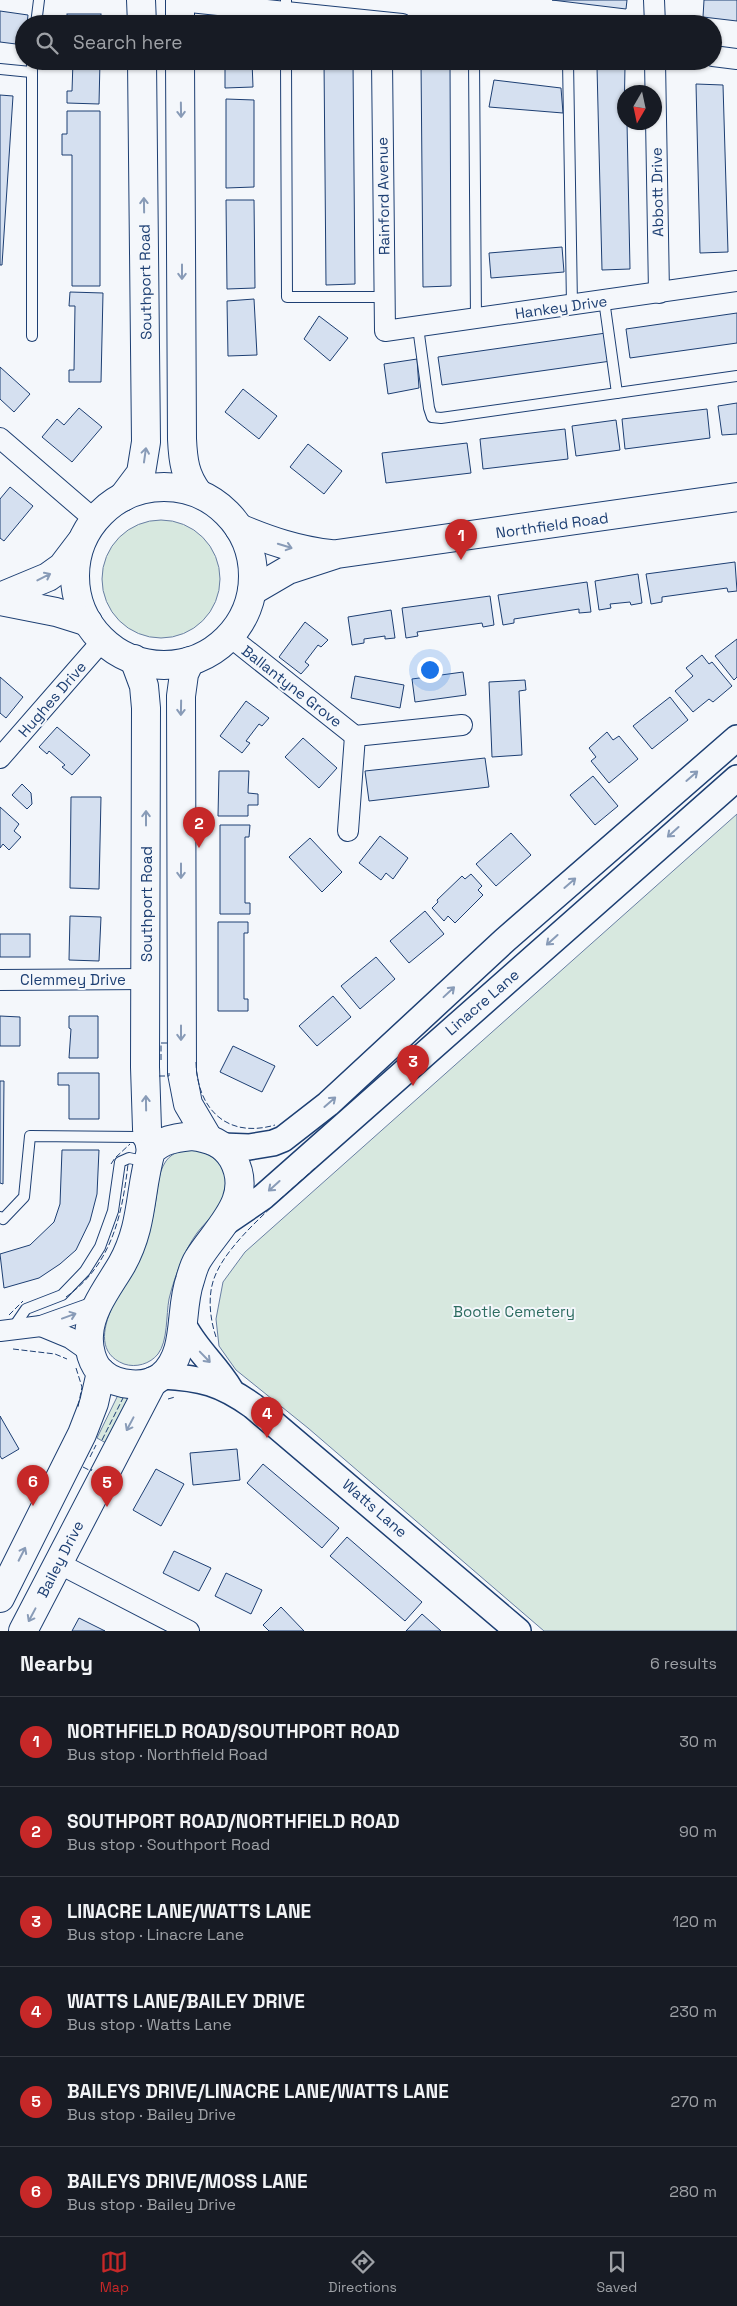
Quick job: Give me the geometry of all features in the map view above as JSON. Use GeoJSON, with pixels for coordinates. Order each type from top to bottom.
{"type":"FeatureCollection","features":[{"type":"Feature","properties":{"kind":"main road"},"geometry":{"type":"LineString","coordinates":[[141,0],[142,15]]}},
{"type":"Feature","properties":{"kind":"main road","name":"Southport Road"},"geometry":{"type":"LineString","coordinates":[[123,497],[141,473],[146,442],[142,70]]}},
{"type":"Feature","properties":{"kind":"main road"},"geometry":{"type":"LineString","coordinates":[[180,70],[182,439],[185,469],[189,481],[198,493]]}},
{"type":"Feature","properties":{"kind":"main road"},"geometry":{"type":"LineString","coordinates":[[0,597],[48,577],[62,567],[110,505],[123,497],[141,490],[160,487],[180,488],[198,493],[215,502],[239,528],[250,555],[253,569],[252,591],[240,623],[229,636],[204,655],[190,661],[162,664],[134,659],[96,631],[56,612],[0,601]]}},
{"type":"Feature","properties":{"kind":"main road","name":"Northfield Road"},"geometry":{"type":"LineString","coordinates":[[252,591],[288,570],[337,554],[737,497]]}},
{"type":"Feature","properties":{"kind":"main road","name":"Northfield Road"},"geometry":{"type":"LineString","coordinates":[[239,528],[266,540],[300,550],[337,554]]}},
{"type":"Feature","properties":{"kind":"main road"},"geometry":{"type":"LineString","coordinates":[[88,531],[76,562],[75,582],[79,603],[96,631]]}},
{"type":"Feature","properties":{"kind":"main road","name":"Southport Road"},"geometry":{"type":"LineString","coordinates":[[96,1362],[89,1333],[98,1306],[122,1263],[135,1234],[150,1156],[147,1128],[146,708],[144,686],[134,659]]}},
{"type":"Feature","properties":{"kind":"main road"},"geometry":{"type":"LineString","coordinates":[[190,661],[184,674],[181,696],[182,1073],[188,1104],[215,1142]]}},
{"type":"Feature","properties":{"kind":"main road"},"geometry":{"type":"LineString","coordinates":[[150,1156],[158,1144],[168,1140],[192,1136],[215,1142]]}},
{"type":"Feature","properties":{"kind":"main road","name":"Bailey Drive"},"geometry":{"type":"LineString","coordinates":[[23,1631],[157,1378],[176,1357],[181,1342],[184,1303],[196,1261],[225,1223],[238,1198],[236,1164],[215,1142]]}},
{"type":"Feature","properties":{"kind":"main road"},"geometry":{"type":"LineString","coordinates":[[96,1362],[114,1380],[129,1384],[157,1378]]}},
{"type":"Feature","properties":{"kind":"main road"},"geometry":{"type":"LineString","coordinates":[[0,1598],[82,1434],[94,1403],[96,1362]]}},
{"type":"Feature","properties":{"kind":"street"},"geometry":{"type":"LineString","coordinates":[[654,0],[655,15]]}},
{"type":"Feature","properties":{"kind":"street"},"geometry":{"type":"LineString","coordinates":[[180,8],[286,12],[312,15]]}},
{"type":"Feature","properties":{"kind":"street"},"geometry":{"type":"LineString","coordinates":[[722,57],[737,59]]}},
{"type":"Feature","properties":{"kind":"street","name":"Rainford Avenue"},"geometry":{"type":"LineString","coordinates":[[382,70],[385,331]]}},
{"type":"Feature","properties":{"kind":"street","name":"Abbott Drive"},"geometry":{"type":"LineString","coordinates":[[655,70],[659,293]]}},
{"type":"Feature","properties":{"kind":"street","name":"Hankey Drive"},"geometry":{"type":"LineString","coordinates":[[385,331],[737,282]]}},
{"type":"Feature","properties":{"kind":"street"},"geometry":{"type":"LineString","coordinates":[[0,438],[88,531]]}},
{"type":"Feature","properties":{"kind":"street","name":"Hughes Drive"},"geometry":{"type":"LineString","coordinates":[[0,758],[96,631]]}},
{"type":"Feature","properties":{"kind":"street","name":"Ballantyne Grove"},"geometry":{"type":"LineString","coordinates":[[229,636],[355,736],[462,725]]}},
{"type":"Feature","properties":{"kind":"street","name":"Ballantyne Grove"},"geometry":{"type":"LineString","coordinates":[[348,831],[355,736]]}},
{"type":"Feature","properties":{"kind":"street","name":"Linacre Lane"},"geometry":{"type":"LineString","coordinates":[[215,1142],[249,1147],[273,1143],[287,1136],[328,1104],[505,940],[737,738]]}},
{"type":"Feature","properties":{"kind":"street","name":"Linacre Lane"},"geometry":{"type":"LineString","coordinates":[[225,1223],[263,1196],[737,778]]}},
{"type":"Feature","properties":{"kind":"street","name":"Clemmey Drive"},"geometry":{"type":"LineString","coordinates":[[0,980],[146,979]]}},
{"type":"Feature","properties":{"kind":"street"},"geometry":{"type":"LineString","coordinates":[[6,1331],[41,1326],[98,1306]]}},
{"type":"Feature","properties":{"kind":"street","name":"Watts Lane"},"geometry":{"type":"LineString","coordinates":[[182,1322],[189,1338],[220,1372],[230,1389]]}},
{"type":"Feature","properties":{"kind":"street"},"geometry":{"type":"LineString","coordinates":[[41,1326],[70,1338],[96,1362]]}},
{"type":"Feature","properties":{"kind":"street","name":"Watts Lane"},"geometry":{"type":"LineString","coordinates":[[157,1378],[205,1381],[230,1389],[277,1424],[518,1631]]}},
{"type":"Feature","properties":{"kind":"street"},"geometry":{"type":"LineString","coordinates":[[58,1563],[189,1631]]}},
{"type":"Feature","properties":{"kind":"lane"},"geometry":{"type":"LineString","coordinates":[[37,15],[39,0]]}},
{"type":"Feature","properties":{"kind":"lane"},"geometry":{"type":"LineString","coordinates":[[0,69],[31,72],[32,336]]}},
{"type":"Feature","properties":{"kind":"lane"},"geometry":{"type":"LineString","coordinates":[[286,70],[287,297],[384,297]]}},
{"type":"Feature","properties":{"kind":"lane"},"geometry":{"type":"LineString","coordinates":[[474,70],[476,319]]}},
{"type":"Feature","properties":{"kind":"lane"},"geometry":{"type":"LineString","coordinates":[[568,70],[572,305]]}},
{"type":"Feature","properties":{"kind":"lane"},"geometry":{"type":"LineString","coordinates":[[604,300],[617,393]]}},
{"type":"Feature","properties":{"kind":"lane"},"geometry":{"type":"LineString","coordinates":[[418,327],[432,417],[440,418],[737,376]]}},
{"type":"Feature","properties":{"kind":"lane"},"geometry":{"type":"LineString","coordinates":[[0,1217],[3,1219],[24,1197],[30,1136],[136,1137],[150,1156]]}},
{"type":"Feature","properties":{"kind":"lane"},"geometry":{"type":"LineString","coordinates":[[6,1331],[26,1309],[62,1295],[85,1271],[100,1247],[113,1212],[120,1162],[129,1158],[150,1156]]}},
{"type":"Feature","properties":{"kind":"green space"},"geometry":{"type":"Polygon","coordinates":[[[161,520],[184,524],[203,537],[216,556],[220,579],[216,602],[203,621],[184,634],[161,638],[138,634],[119,621],[106,602],[102,579],[106,556],[119,537],[138,524],[161,520]]]}},
{"type":"Feature","properties":{"kind":"green space","name":"Bootle Cemetery"},"geometry":{"type":"Polygon","coordinates":[[[737,814],[737,1631],[544,1631],[308,1428],[236,1370],[219,1346],[216,1319],[223,1282],[245,1252],[737,814]]]}},
{"type":"Feature","properties":{"kind":"green space"},"geometry":{"type":"Polygon","coordinates":[[[196,1149],[212,1157],[223,1168],[227,1179],[226,1195],[218,1209],[195,1236],[182,1260],[170,1294],[164,1342],[158,1354],[142,1364],[133,1366],[124,1364],[110,1354],[105,1340],[106,1324],[112,1306],[146,1242],[159,1177],[163,1166],[176,1153],[196,1149]]]}},
{"type":"Feature","properties":{"kind":"green space"},"geometry":{"type":"Polygon","coordinates":[[[118,1395],[129,1399],[106,1443],[97,1438],[118,1395]]]}},
{"type":"Feature","properties":{"kind":"building"},"geometry":{"type":"Polygon","coordinates":[[[552,0],[627,0],[626,9],[552,0]]]}},
{"type":"Feature","properties":{"kind":"building"},"geometry":{"type":"Polygon","coordinates":[[[704,0],[737,0],[737,21],[722,19],[722,15],[703,15],[704,0]]]}},
{"type":"Feature","properties":{"kind":"building"},"geometry":{"type":"Polygon","coordinates":[[[0,11],[28,15],[15,15],[15,44],[0,42],[0,11]]]}},
{"type":"Feature","properties":{"kind":"building"},"geometry":{"type":"Polygon","coordinates":[[[67,14],[101,14],[101,15],[67,14]]]}},
{"type":"Feature","properties":{"kind":"building"},"geometry":{"type":"Polygon","coordinates":[[[73,70],[100,70],[99,104],[67,103],[67,91],[72,91],[73,70]]]}},
{"type":"Feature","properties":{"kind":"building"},"geometry":{"type":"Polygon","coordinates":[[[225,70],[252,70],[253,87],[225,88],[225,70]]]}},
{"type":"Feature","properties":{"kind":"building"},"geometry":{"type":"Polygon","coordinates":[[[324,70],[353,70],[355,284],[326,285],[324,70]]]}},
{"type":"Feature","properties":{"kind":"building"},"geometry":{"type":"Polygon","coordinates":[[[421,70],[450,70],[451,286],[423,287],[421,70]]]}},
{"type":"Feature","properties":{"kind":"building"},"geometry":{"type":"Polygon","coordinates":[[[597,70],[625,70],[625,85],[617,85],[617,130],[627,130],[630,269],[602,270],[597,70]]]}},
{"type":"Feature","properties":{"kind":"building"},"geometry":{"type":"Polygon","coordinates":[[[494,80],[561,88],[563,113],[489,107],[494,80]]]}},
{"type":"Feature","properties":{"kind":"building"},"geometry":{"type":"Polygon","coordinates":[[[696,84],[723,85],[728,252],[700,253],[696,84]]]}},
{"type":"Feature","properties":{"kind":"building"},"geometry":{"type":"Polygon","coordinates":[[[0,95],[13,96],[2,265],[0,265],[0,95]]]}},
{"type":"Feature","properties":{"kind":"building"},"geometry":{"type":"Polygon","coordinates":[[[226,99],[254,100],[254,187],[226,188],[226,99]]]}},
{"type":"Feature","properties":{"kind":"building"},"geometry":{"type":"Polygon","coordinates":[[[67,111],[100,111],[100,286],[72,286],[72,155],[62,155],[62,134],[67,134],[67,111]]]}},
{"type":"Feature","properties":{"kind":"building"},"geometry":{"type":"Polygon","coordinates":[[[226,200],[254,200],[255,288],[227,289],[226,200]]]}},
{"type":"Feature","properties":{"kind":"building"},"geometry":{"type":"Polygon","coordinates":[[[562,247],[564,272],[491,278],[489,253],[562,247]]]}},
{"type":"Feature","properties":{"kind":"building"},"geometry":{"type":"Polygon","coordinates":[[[70,292],[103,293],[101,382],[69,382],[69,370],[74,370],[75,306],[69,306],[70,292]]]}},
{"type":"Feature","properties":{"kind":"building"},"geometry":{"type":"Polygon","coordinates":[[[254,299],[257,355],[228,356],[227,301],[254,299]]]}},
{"type":"Feature","properties":{"kind":"building"},"geometry":{"type":"Polygon","coordinates":[[[737,313],[737,343],[630,358],[626,329],[737,313]]]}},
{"type":"Feature","properties":{"kind":"building"},"geometry":{"type":"Polygon","coordinates":[[[319,316],[348,338],[330,361],[304,339],[319,316]]]}},
{"type":"Feature","properties":{"kind":"building"},"geometry":{"type":"Polygon","coordinates":[[[606,333],[611,361],[442,385],[438,357],[606,333]]]}},
{"type":"Feature","properties":{"kind":"building"},"geometry":{"type":"Polygon","coordinates":[[[417,359],[419,388],[388,394],[384,364],[417,359]]]}},
{"type":"Feature","properties":{"kind":"building"},"geometry":{"type":"Polygon","coordinates":[[[0,367],[30,394],[14,412],[0,399],[0,367]]]}},
{"type":"Feature","properties":{"kind":"building"},"geometry":{"type":"Polygon","coordinates":[[[243,389],[277,416],[259,439],[225,412],[243,389]]]}},
{"type":"Feature","properties":{"kind":"building"},"geometry":{"type":"Polygon","coordinates":[[[737,403],[737,434],[722,435],[718,406],[737,403]]]}},
{"type":"Feature","properties":{"kind":"building"},"geometry":{"type":"Polygon","coordinates":[[[79,408],[102,427],[72,462],[42,437],[57,419],[64,425],[79,408]]]}},
{"type":"Feature","properties":{"kind":"building"},"geometry":{"type":"Polygon","coordinates":[[[707,409],[710,438],[625,449],[622,419],[707,409]]]}},
{"type":"Feature","properties":{"kind":"building"},"geometry":{"type":"Polygon","coordinates":[[[616,420],[620,450],[576,456],[572,426],[616,420]]]}},
{"type":"Feature","properties":{"kind":"building"},"geometry":{"type":"Polygon","coordinates":[[[565,429],[568,459],[483,469],[480,439],[565,429]]]}},
{"type":"Feature","properties":{"kind":"building"},"geometry":{"type":"Polygon","coordinates":[[[467,443],[471,473],[386,483],[382,453],[467,443]]]}},
{"type":"Feature","properties":{"kind":"building"},"geometry":{"type":"Polygon","coordinates":[[[308,444],[342,471],[324,494],[290,467],[308,444]]]}},
{"type":"Feature","properties":{"kind":"building"},"geometry":{"type":"Polygon","coordinates":[[[10,487],[33,506],[4,541],[0,538],[0,499],[10,487]]]}},
{"type":"Feature","properties":{"kind":"building"},"geometry":{"type":"Polygon","coordinates":[[[735,562],[737,591],[728,592],[727,588],[662,597],[662,602],[651,604],[646,574],[735,562]]]}},
{"type":"Feature","properties":{"kind":"building"},"geometry":{"type":"Polygon","coordinates":[[[638,574],[642,603],[631,605],[630,602],[610,604],[611,608],[599,610],[595,581],[638,574]]]}},
{"type":"Feature","properties":{"kind":"building"},"geometry":{"type":"Polygon","coordinates":[[[587,582],[591,612],[579,613],[579,609],[514,619],[514,623],[503,625],[498,595],[587,582]]]}},
{"type":"Feature","properties":{"kind":"building"},"geometry":{"type":"Polygon","coordinates":[[[490,596],[494,625],[483,627],[482,623],[417,632],[418,636],[406,638],[402,608],[490,596]]]}},
{"type":"Feature","properties":{"kind":"building"},"geometry":{"type":"Polygon","coordinates":[[[391,610],[395,638],[385,639],[385,636],[364,639],[364,643],[352,645],[348,617],[391,610]]]}},
{"type":"Feature","properties":{"kind":"building"},"geometry":{"type":"Polygon","coordinates":[[[305,622],[328,640],[321,647],[318,645],[305,662],[309,665],[301,674],[279,657],[305,622]]]}},
{"type":"Feature","properties":{"kind":"building"},"geometry":{"type":"Polygon","coordinates":[[[737,639],[737,677],[734,680],[715,656],[737,639]]]}},
{"type":"Feature","properties":{"kind":"building"},"geometry":{"type":"Polygon","coordinates":[[[702,655],[709,664],[712,662],[732,686],[713,702],[709,699],[693,712],[675,691],[693,676],[686,668],[702,655]]]}},
{"type":"Feature","properties":{"kind":"building"},"geometry":{"type":"Polygon","coordinates":[[[463,672],[466,695],[415,702],[412,679],[463,672]]]}},
{"type":"Feature","properties":{"kind":"building"},"geometry":{"type":"Polygon","coordinates":[[[355,676],[404,685],[400,708],[351,698],[355,676]]]}},
{"type":"Feature","properties":{"kind":"building"},"geometry":{"type":"Polygon","coordinates":[[[0,677],[23,697],[6,718],[0,713],[0,677]]]}},
{"type":"Feature","properties":{"kind":"building"},"geometry":{"type":"Polygon","coordinates":[[[525,680],[526,690],[519,691],[522,755],[492,757],[489,682],[525,680]]]}},
{"type":"Feature","properties":{"kind":"building"},"geometry":{"type":"Polygon","coordinates":[[[670,697],[688,720],[652,749],[633,726],[670,697]]]}},
{"type":"Feature","properties":{"kind":"building"},"geometry":{"type":"Polygon","coordinates":[[[246,701],[269,718],[262,726],[259,724],[246,741],[250,743],[242,753],[220,736],[246,701]]]}},
{"type":"Feature","properties":{"kind":"building"},"geometry":{"type":"Polygon","coordinates":[[[57,727],[90,755],[72,775],[62,767],[65,765],[49,751],[47,754],[39,747],[57,727]]]}},
{"type":"Feature","properties":{"kind":"building"},"geometry":{"type":"Polygon","coordinates":[[[607,732],[613,740],[619,736],[638,759],[609,783],[591,761],[596,757],[589,748],[607,732]]]}},
{"type":"Feature","properties":{"kind":"building"},"geometry":{"type":"Polygon","coordinates":[[[303,738],[337,768],[319,788],[285,757],[303,738]]]}},
{"type":"Feature","properties":{"kind":"building"},"geometry":{"type":"Polygon","coordinates":[[[485,758],[489,787],[369,801],[365,771],[485,758]]]}},
{"type":"Feature","properties":{"kind":"building"},"geometry":{"type":"Polygon","coordinates":[[[219,771],[249,771],[248,793],[258,794],[258,805],[248,805],[248,816],[218,816],[219,771]]]}},
{"type":"Feature","properties":{"kind":"building"},"geometry":{"type":"Polygon","coordinates":[[[593,776],[618,806],[595,825],[570,795],[593,776]]]}},
{"type":"Feature","properties":{"kind":"building"},"geometry":{"type":"Polygon","coordinates":[[[22,784],[31,793],[32,804],[27,809],[12,795],[22,784]]]}},
{"type":"Feature","properties":{"kind":"building"},"geometry":{"type":"Polygon","coordinates":[[[71,797],[101,797],[99,889],[70,888],[71,797]]]}},
{"type":"Feature","properties":{"kind":"building"},"geometry":{"type":"Polygon","coordinates":[[[0,807],[19,824],[14,831],[21,837],[9,850],[3,844],[0,848],[0,807]]]}},
{"type":"Feature","properties":{"kind":"building"},"geometry":{"type":"Polygon","coordinates":[[[220,825],[250,825],[249,837],[245,837],[245,903],[250,903],[250,914],[220,914],[220,825]]]}},
{"type":"Feature","properties":{"kind":"building"},"geometry":{"type":"Polygon","coordinates":[[[511,833],[531,855],[496,886],[476,864],[511,833]]]}},
{"type":"Feature","properties":{"kind":"building"},"geometry":{"type":"Polygon","coordinates":[[[380,836],[408,858],[393,879],[386,873],[381,880],[359,863],[380,836]]]}},
{"type":"Feature","properties":{"kind":"building"},"geometry":{"type":"Polygon","coordinates":[[[310,838],[342,872],[322,892],[289,857],[310,838]]]}},
{"type":"Feature","properties":{"kind":"building"},"geometry":{"type":"Polygon","coordinates":[[[471,874],[482,886],[478,890],[483,895],[455,923],[448,916],[444,921],[432,908],[438,902],[437,900],[462,876],[465,879],[471,874]]]}},
{"type":"Feature","properties":{"kind":"building"},"geometry":{"type":"Polygon","coordinates":[[[425,911],[444,934],[409,963],[390,941],[425,911]]]}},
{"type":"Feature","properties":{"kind":"building"},"geometry":{"type":"Polygon","coordinates":[[[70,916],[101,917],[99,961],[69,960],[70,916]]]}},
{"type":"Feature","properties":{"kind":"building"},"geometry":{"type":"Polygon","coordinates":[[[218,922],[248,922],[248,933],[244,933],[244,999],[248,999],[248,1011],[218,1011],[218,922]]]}},
{"type":"Feature","properties":{"kind":"building"},"geometry":{"type":"Polygon","coordinates":[[[0,934],[30,934],[30,957],[0,957],[0,934]]]}},
{"type":"Feature","properties":{"kind":"building"},"geometry":{"type":"Polygon","coordinates":[[[376,957],[395,979],[360,1009],[341,986],[376,957]]]}},
{"type":"Feature","properties":{"kind":"building"},"geometry":{"type":"Polygon","coordinates":[[[333,996],[351,1017],[317,1046],[299,1026],[333,996]]]}},
{"type":"Feature","properties":{"kind":"building"},"geometry":{"type":"Polygon","coordinates":[[[0,1016],[20,1017],[20,1046],[0,1046],[0,1016]]]}},
{"type":"Feature","properties":{"kind":"building"},"geometry":{"type":"Polygon","coordinates":[[[69,1016],[98,1016],[98,1058],[69,1058],[71,1029],[69,1028],[69,1016]]]}},
{"type":"Feature","properties":{"kind":"building"},"geometry":{"type":"Polygon","coordinates":[[[233,1046],[275,1066],[262,1092],[220,1072],[233,1046]]]}},
{"type":"Feature","properties":{"kind":"building"},"geometry":{"type":"Polygon","coordinates":[[[58,1073],[99,1073],[99,1119],[69,1119],[69,1085],[58,1085],[58,1073]]]}},
{"type":"Feature","properties":{"kind":"building"},"geometry":{"type":"Polygon","coordinates":[[[0,1081],[4,1081],[3,1184],[0,1183],[0,1081]]]}},
{"type":"Feature","properties":{"kind":"building"},"geometry":{"type":"Polygon","coordinates":[[[62,1150],[99,1150],[97,1194],[90,1221],[76,1250],[60,1264],[39,1278],[4,1288],[0,1254],[30,1245],[54,1222],[60,1204],[62,1150]]]}},
{"type":"Feature","properties":{"kind":"building"},"geometry":{"type":"Polygon","coordinates":[[[0,1416],[19,1449],[2,1459],[0,1456],[0,1416]]]}},
{"type":"Feature","properties":{"kind":"building"},"geometry":{"type":"Polygon","coordinates":[[[237,1449],[240,1480],[193,1485],[190,1453],[237,1449]]]}},
{"type":"Feature","properties":{"kind":"building"},"geometry":{"type":"Polygon","coordinates":[[[263,1464],[339,1528],[322,1548],[247,1483],[263,1464]]]}},
{"type":"Feature","properties":{"kind":"building"},"geometry":{"type":"Polygon","coordinates":[[[156,1469],[184,1484],[161,1526],[133,1510],[156,1469]]]}},
{"type":"Feature","properties":{"kind":"building"},"geometry":{"type":"Polygon","coordinates":[[[347,1537],[422,1602],[405,1621],[330,1556],[347,1537]]]}},
{"type":"Feature","properties":{"kind":"building"},"geometry":{"type":"Polygon","coordinates":[[[174,1551],[211,1568],[199,1591],[163,1573],[174,1551]]]}},
{"type":"Feature","properties":{"kind":"building"},"geometry":{"type":"Polygon","coordinates":[[[226,1573],[262,1590],[251,1614],[215,1596],[226,1573]]]}},
{"type":"Feature","properties":{"kind":"building"},"geometry":{"type":"Polygon","coordinates":[[[281,1607],[304,1631],[269,1631],[263,1625],[281,1607]]]}},
{"type":"Feature","properties":{"kind":"building"},"geometry":{"type":"Polygon","coordinates":[[[422,1614],[441,1631],[406,1631],[422,1614]]]}},
{"type":"Feature","properties":{"kind":"building"},"geometry":{"type":"Polygon","coordinates":[[[79,1618],[105,1631],[72,1631],[79,1618]]]}},
{"type":"Feature","properties":{"kind":"fence"},"geometry":{"type":"LineString","coordinates":[[161,1060],[161,1043],[168,1043]]}},
{"type":"Feature","properties":{"kind":"fence"},"geometry":{"type":"LineString","coordinates":[[196,1062],[202,1094],[218,1116],[229,1124],[243,1128],[275,1125]]}},
{"type":"Feature","properties":{"kind":"fence"},"geometry":{"type":"LineString","coordinates":[[159,1076],[169,1076],[169,1073]]}},
{"type":"Feature","properties":{"kind":"fence"},"geometry":{"type":"LineString","coordinates":[[111,1164],[130,1144]]}},
{"type":"Feature","properties":{"kind":"fence"},"geometry":{"type":"LineString","coordinates":[[66,1297],[94,1270],[112,1238],[122,1203],[128,1164]]}},
{"type":"Feature","properties":{"kind":"fence"},"geometry":{"type":"LineString","coordinates":[[216,1337],[212,1323],[210,1299],[212,1283],[222,1262],[245,1233],[315,1168]]}},
{"type":"Feature","properties":{"kind":"fence"},"geometry":{"type":"LineString","coordinates":[[9,1315],[23,1301]]}},
{"type":"Feature","properties":{"kind":"fence"},"geometry":{"type":"LineString","coordinates":[[13,1349],[55,1354],[67,1359]]}},
{"type":"Feature","properties":{"kind":"fence"},"geometry":{"type":"LineString","coordinates":[[76,1368],[82,1387],[78,1407]]}},
{"type":"Feature","properties":{"kind":"fence"},"geometry":{"type":"LineString","coordinates":[[168,1399],[175,1397]]}},
{"type":"Feature","properties":{"kind":"fence"},"geometry":{"type":"LineString","coordinates":[[102,1440],[123,1398]]}},
{"type":"Feature","properties":{"kind":"fence"},"geometry":{"type":"LineString","coordinates":[[90,1457],[96,1445]]}},
{"type":"Feature","properties":{"kind":"fence"},"geometry":{"type":"LineString","coordinates":[[83,1467],[91,1471],[92,1469]]}},
{"type":"Feature","properties":{"kind":"place","name":"NORTHFIELD ROAD/SOUTHPORT ROAD"},"geometry":{"type":"Point","coordinates":[461,560]}},
{"type":"Feature","properties":{"kind":"place","name":"SOUTHPORT ROAD/NORTHFIELD ROAD"},"geometry":{"type":"Point","coordinates":[199,848]}},
{"type":"Feature","properties":{"kind":"place","name":"LINACRE LANE/WATTS LANE"},"geometry":{"type":"Point","coordinates":[413,1086]}},
{"type":"Feature","properties":{"kind":"place","name":"WATTS LANE/BAILEY DRIVE"},"geometry":{"type":"Point","coordinates":[267,1438]}},
{"type":"Feature","properties":{"kind":"place","name":"BAILEYS DRIVE/MOSS LANE"},"geometry":{"type":"Point","coordinates":[33,1506]}},
{"type":"Feature","properties":{"kind":"place","name":"BAILEYS DRIVE/LINACRE LANE/WATTS LANE"},"geometry":{"type":"Point","coordinates":[107,1507]}}]}
